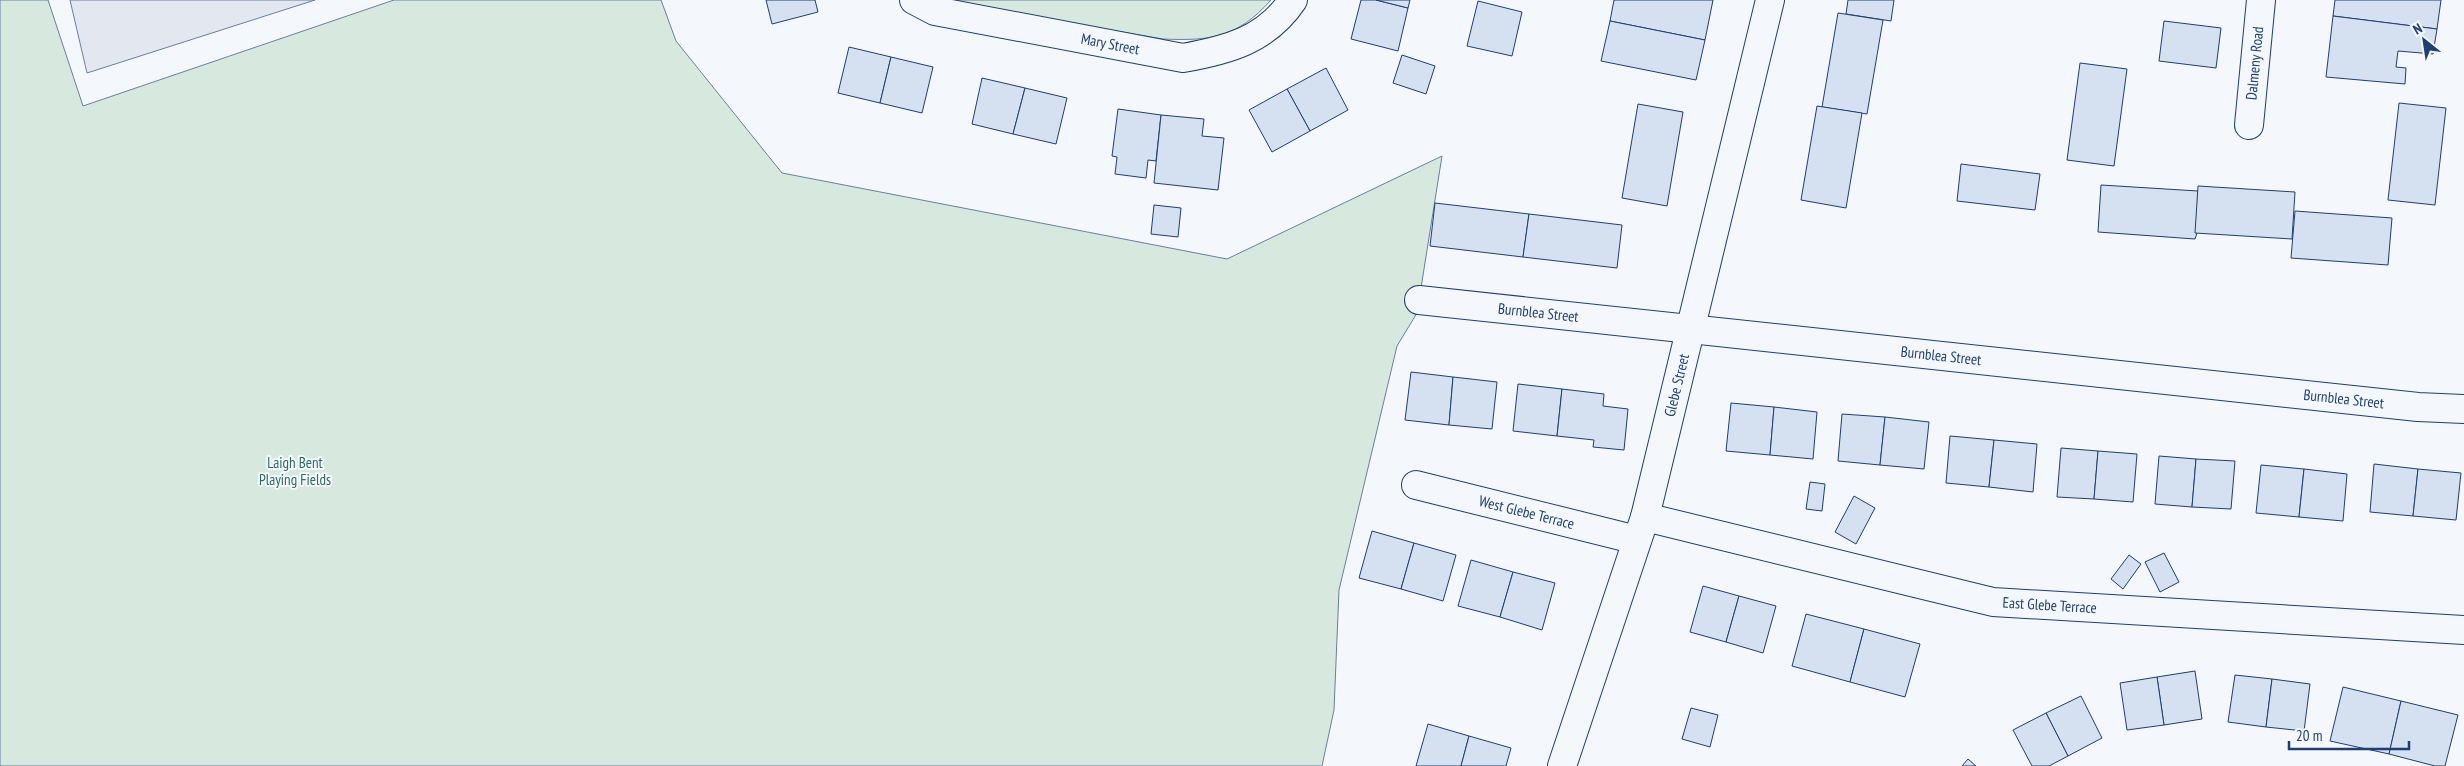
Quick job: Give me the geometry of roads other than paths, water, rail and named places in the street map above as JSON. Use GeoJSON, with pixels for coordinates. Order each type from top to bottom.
{"type":"FeatureCollection","features":[{"type":"Feature","properties":{"kind":"street","name":"Mary Street"},"geometry":{"type":"LineString","coordinates":[[914,0],[935,11],[1183,58],[1224,50],[1255,36],[1282,16],[1293,0]]}},
{"type":"Feature","properties":{"kind":"street","name":"Glebe Street"},"geometry":{"type":"LineString","coordinates":[[1562,766],[1641,528],[1770,0]]}},
{"type":"Feature","properties":{"kind":"street","name":"Dalmeny Road"},"geometry":{"type":"LineString","coordinates":[[2249,125],[2261,0]]}},
{"type":"Feature","properties":{"kind":"street","name":"Burnblea Street"},"geometry":{"type":"LineString","coordinates":[[1419,300],[2408,406],[2464,409]]}},
{"type":"Feature","properties":{"kind":"street","name":"West Glebe Terrace"},"geometry":{"type":"LineString","coordinates":[[1416,485],[1641,528]]}},
{"type":"Feature","properties":{"kind":"street","name":"East Glebe Terrace"},"geometry":{"type":"LineString","coordinates":[[1641,528],[1993,602],[2464,630]]}},
{"type":"Feature","properties":{"kind":"park label","name":"Laigh Bent Playing Fields"},"geometry":{"type":"Point","coordinates":[295,472]}}]}
